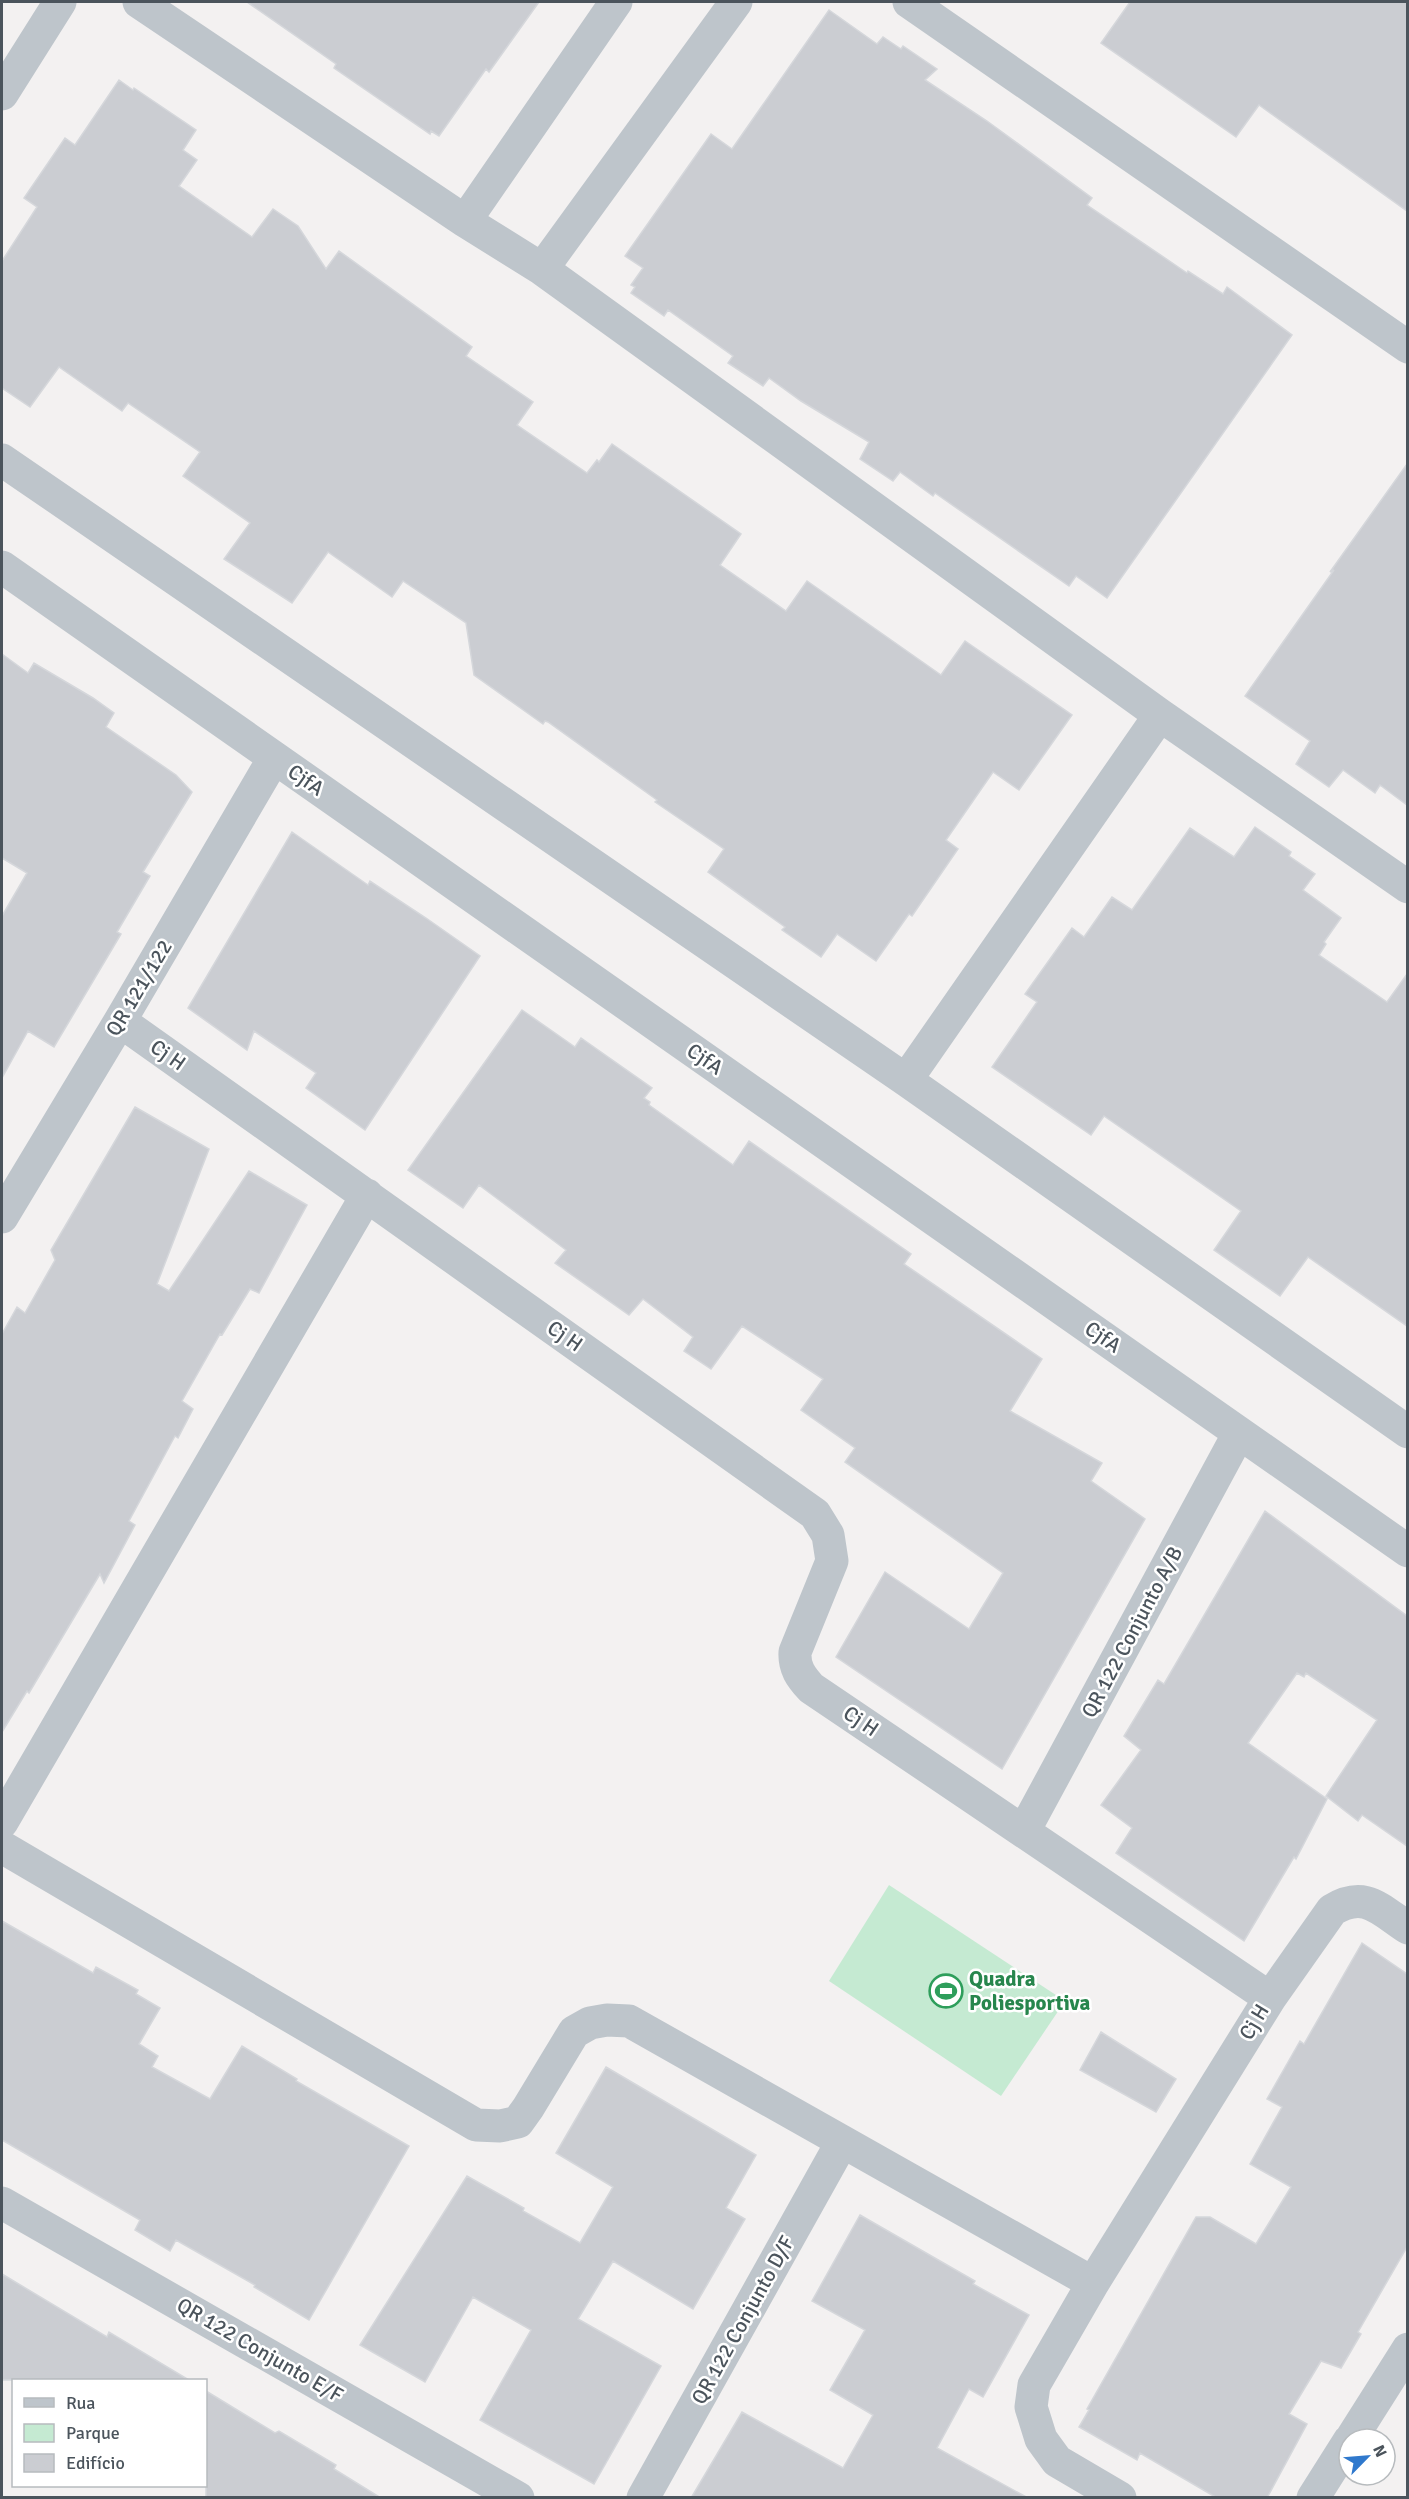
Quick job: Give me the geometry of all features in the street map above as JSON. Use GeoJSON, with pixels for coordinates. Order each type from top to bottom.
{"type":"FeatureCollection","features":[{"type":"Feature","properties":{"kind":"street"},"geometry":{"type":"LineString","coordinates":[[2,94],[60,2]]}},
{"type":"Feature","properties":{"kind":"street"},"geometry":{"type":"LineString","coordinates":[[139,2],[542,269],[1160,715],[1407,887]]}},
{"type":"Feature","properties":{"kind":"street"},"geometry":{"type":"LineString","coordinates":[[465,220],[616,2]]}},
{"type":"Feature","properties":{"kind":"street"},"geometry":{"type":"LineString","coordinates":[[542,269],[736,2]]}},
{"type":"Feature","properties":{"kind":"street"},"geometry":{"type":"LineString","coordinates":[[909,2],[1407,347]]}},
{"type":"Feature","properties":{"kind":"street"},"geometry":{"type":"LineString","coordinates":[[2,460],[906,1080],[1407,1432]]}},
{"type":"Feature","properties":{"kind":"street","name":"CjfA"},"geometry":{"type":"LineString","coordinates":[[2,567],[1407,1551]]}},
{"type":"Feature","properties":{"kind":"street"},"geometry":{"type":"LineString","coordinates":[[906,1080],[1160,715]]}},
{"type":"Feature","properties":{"kind":"street","name":"QR 121/122"},"geometry":{"type":"LineString","coordinates":[[2,1217],[274,758]]}},
{"type":"Feature","properties":{"kind":"street","name":"Cj H"},"geometry":{"type":"LineString","coordinates":[[120,1021],[815,1514],[828,1535],[832,1561],[795,1652],[795,1663],[800,1675],[811,1688],[1270,1998],[1093,2283],[1034,2385],[1031,2407],[1041,2439],[1057,2461],[1120,2498]]}},
{"type":"Feature","properties":{"kind":"street"},"geometry":{"type":"LineString","coordinates":[[2,1822],[367,1195]]}},
{"type":"Feature","properties":{"kind":"street","name":"QR 122 Conjunto A/B"},"geometry":{"type":"LineString","coordinates":[[1024,1831],[1239,1433]]}},
{"type":"Feature","properties":{"kind":"street"},"geometry":{"type":"LineString","coordinates":[[2,1847],[476,2125],[500,2126],[518,2122],[574,2032],[590,2023],[608,2020],[629,2021],[1093,2283]]}},
{"type":"Feature","properties":{"kind":"street"},"geometry":{"type":"LineString","coordinates":[[1270,1998],[1332,1910],[1343,1903],[1359,1900],[1371,1904],[1407,1928]]}},
{"type":"Feature","properties":{"kind":"street","name":"QR 122 Conjunto D/F"},"geometry":{"type":"LineString","coordinates":[[643,2498],[842,2142]]}},
{"type":"Feature","properties":{"kind":"street","name":"QR 122 Conjunto E/F"},"geometry":{"type":"LineString","coordinates":[[2,2203],[518,2498]]}},
{"type":"Feature","properties":{"kind":"street"},"geometry":{"type":"LineString","coordinates":[[1358,2427],[1407,2349]]}},
{"type":"Feature","properties":{"kind":"street"},"geometry":{"type":"LineString","coordinates":[[1314,2498],[1337,2461]]}},
{"type":"Feature","properties":{"kind":"green space","name":"Quadra Poliesportiva"},"geometry":{"type":"Polygon","coordinates":[[[889,1885],[1065,2001],[1001,2096],[829,1981],[889,1885]]]}},
{"type":"Feature","properties":{"kind":"building"},"geometry":{"type":"Polygon","coordinates":[[[247,2],[539,2],[489,72],[486,69],[439,136],[431,131],[430,134],[334,68],[336,64],[247,2]]]}},
{"type":"Feature","properties":{"kind":"building"},"geometry":{"type":"Polygon","coordinates":[[[1130,2],[1407,2],[1407,211],[1259,105],[1236,137],[1101,43],[1130,2]]]}},
{"type":"Feature","properties":{"kind":"building"},"geometry":{"type":"Polygon","coordinates":[[[829,10],[877,44],[883,37],[901,49],[903,46],[937,69],[925,80],[987,121],[1092,198],[1087,205],[1187,273],[1188,271],[1223,294],[1227,287],[1292,335],[1107,598],[1076,576],[1069,586],[935,493],[933,496],[900,472],[893,481],[860,459],[869,442],[801,401],[769,378],[763,386],[728,363],[733,356],[668,310],[664,316],[631,293],[635,287],[631,285],[643,268],[625,256],[711,134],[732,149],[829,10]]]}},
{"type":"Feature","properties":{"kind":"building"},"geometry":{"type":"Polygon","coordinates":[[[119,80],[196,130],[183,150],[197,160],[179,186],[252,237],[273,209],[298,226],[326,269],[339,251],[472,347],[466,356],[533,402],[517,425],[587,473],[597,460],[599,462],[612,444],[741,534],[720,565],[786,611],[807,581],[941,675],[965,641],[1072,715],[1019,790],[993,772],[946,840],[958,849],[912,916],[909,914],[876,961],[837,934],[821,957],[782,930],[785,927],[708,872],[724,849],[655,802],[657,800],[548,722],[545,721],[543,724],[474,675],[466,623],[403,581],[392,597],[328,552],[292,603],[224,559],[250,523],[183,476],[200,452],[128,403],[122,411],[59,367],[30,407],[2,388],[2,261],[37,207],[24,198],[65,138],[75,145],[119,80]]]}},
{"type":"Feature","properties":{"kind":"building"},"geometry":{"type":"Polygon","coordinates":[[[1407,464],[1407,805],[1380,785],[1375,793],[1343,770],[1329,787],[1296,764],[1310,741],[1245,696],[1407,464]]]}},
{"type":"Feature","properties":{"kind":"building"},"geometry":{"type":"Polygon","coordinates":[[[2,654],[28,673],[34,663],[114,713],[106,727],[176,775],[192,792],[143,872],[150,876],[117,932],[121,934],[54,1047],[28,1031],[2,1078],[2,916],[27,873],[2,858],[2,654]]]}},
{"type":"Feature","properties":{"kind":"building"},"geometry":{"type":"Polygon","coordinates":[[[1255,827],[1291,852],[1289,856],[1315,874],[1303,890],[1341,918],[1324,942],[1326,944],[1319,955],[1387,1002],[1407,974],[1407,1326],[1308,1257],[1280,1296],[1214,1250],[1241,1211],[1104,1116],[1091,1135],[992,1067],[1037,1002],[1025,994],[1072,928],[1084,937],[1112,897],[1132,910],[1190,828],[1234,857],[1255,827]]]}},
{"type":"Feature","properties":{"kind":"building"},"geometry":{"type":"Polygon","coordinates":[[[292,832],[368,885],[370,881],[480,956],[365,1130],[306,1088],[316,1073],[254,1031],[247,1050],[188,1008],[292,832]]]}},
{"type":"Feature","properties":{"kind":"building"},"geometry":{"type":"Polygon","coordinates":[[[522,1010],[575,1047],[581,1038],[652,1088],[644,1098],[650,1102],[649,1105],[733,1165],[749,1141],[911,1254],[904,1264],[1042,1359],[1010,1411],[1102,1463],[1091,1481],[1145,1519],[1002,1769],[836,1657],[885,1572],[969,1629],[1003,1573],[845,1462],[855,1448],[801,1410],[823,1379],[742,1326],[711,1369],[684,1351],[693,1337],[643,1299],[629,1315],[555,1263],[566,1250],[479,1185],[463,1208],[408,1170],[522,1010]]]}},
{"type":"Feature","properties":{"kind":"building"},"geometry":{"type":"Polygon","coordinates":[[[135,1107],[209,1149],[157,1284],[169,1291],[249,1171],[307,1205],[259,1293],[250,1289],[222,1335],[220,1334],[182,1401],[193,1409],[178,1438],[175,1436],[129,1521],[135,1525],[104,1583],[100,1574],[29,1693],[27,1691],[2,1732],[2,1334],[17,1307],[25,1313],[55,1260],[51,1250],[135,1107]]]}},
{"type":"Feature","properties":{"kind":"building"},"geometry":{"type":"Polygon","coordinates":[[[1265,1511],[1407,1616],[1407,1846],[1362,1815],[1358,1821],[1326,1796],[1377,1720],[1306,1673],[1304,1677],[1297,1673],[1248,1743],[1327,1799],[1296,1859],[1294,1857],[1244,1941],[1116,1853],[1132,1828],[1101,1805],[1141,1750],[1124,1736],[1158,1680],[1164,1684],[1265,1511]]]}},
{"type":"Feature","properties":{"kind":"building"},"geometry":{"type":"Polygon","coordinates":[[[2,1921],[93,1973],[96,1967],[138,1990],[136,1994],[160,2008],[139,2044],[158,2056],[152,2067],[210,2099],[242,2046],[297,2079],[296,2081],[409,2146],[309,2320],[254,2287],[255,2285],[176,2240],[170,2251],[135,2230],[140,2220],[2,2140],[2,1921]]]}},
{"type":"Feature","properties":{"kind":"building"},"geometry":{"type":"Polygon","coordinates":[[[1362,1943],[1407,1974],[1407,2247],[1358,2332],[1361,2334],[1341,2368],[1321,2361],[1289,2414],[1307,2424],[1267,2498],[1217,2498],[1140,2453],[1137,2460],[1079,2427],[1196,2217],[1210,2217],[1256,2244],[1291,2187],[1250,2164],[1282,2107],[1267,2099],[1300,2041],[1304,2044],[1362,1943]]]}},
{"type":"Feature","properties":{"kind":"building"},"geometry":{"type":"Polygon","coordinates":[[[1101,2032],[1176,2079],[1156,2112],[1080,2070],[1101,2032]]]}},
{"type":"Feature","properties":{"kind":"building"},"geometry":{"type":"Polygon","coordinates":[[[606,2067],[756,2155],[726,2208],[745,2219],[693,2309],[613,2261],[578,2319],[661,2366],[594,2484],[480,2420],[531,2330],[473,2297],[425,2382],[360,2345],[467,2176],[580,2243],[613,2187],[556,2153],[606,2067]]]}},
{"type":"Feature","properties":{"kind":"building"},"geometry":{"type":"Polygon","coordinates":[[[860,2215],[975,2281],[973,2284],[1029,2315],[983,2397],[969,2389],[937,2448],[1028,2498],[691,2498],[742,2412],[843,2468],[873,2415],[830,2390],[865,2330],[812,2301],[860,2215]]]}},
{"type":"Feature","properties":{"kind":"building"},"geometry":{"type":"Polygon","coordinates":[[[2,2274],[107,2337],[109,2332],[187,2379],[12,2379],[2,2380],[2,2274]]]}},
{"type":"Feature","properties":{"kind":"building"},"geometry":{"type":"Polygon","coordinates":[[[207,2392],[275,2433],[279,2431],[336,2465],[334,2469],[381,2498],[206,2498],[207,2392]]]}},
{"type":"Feature","properties":{"kind":"place","name":"Quadra Poliesportiva"},"geometry":{"type":"Point","coordinates":[946,1991]}}]}
